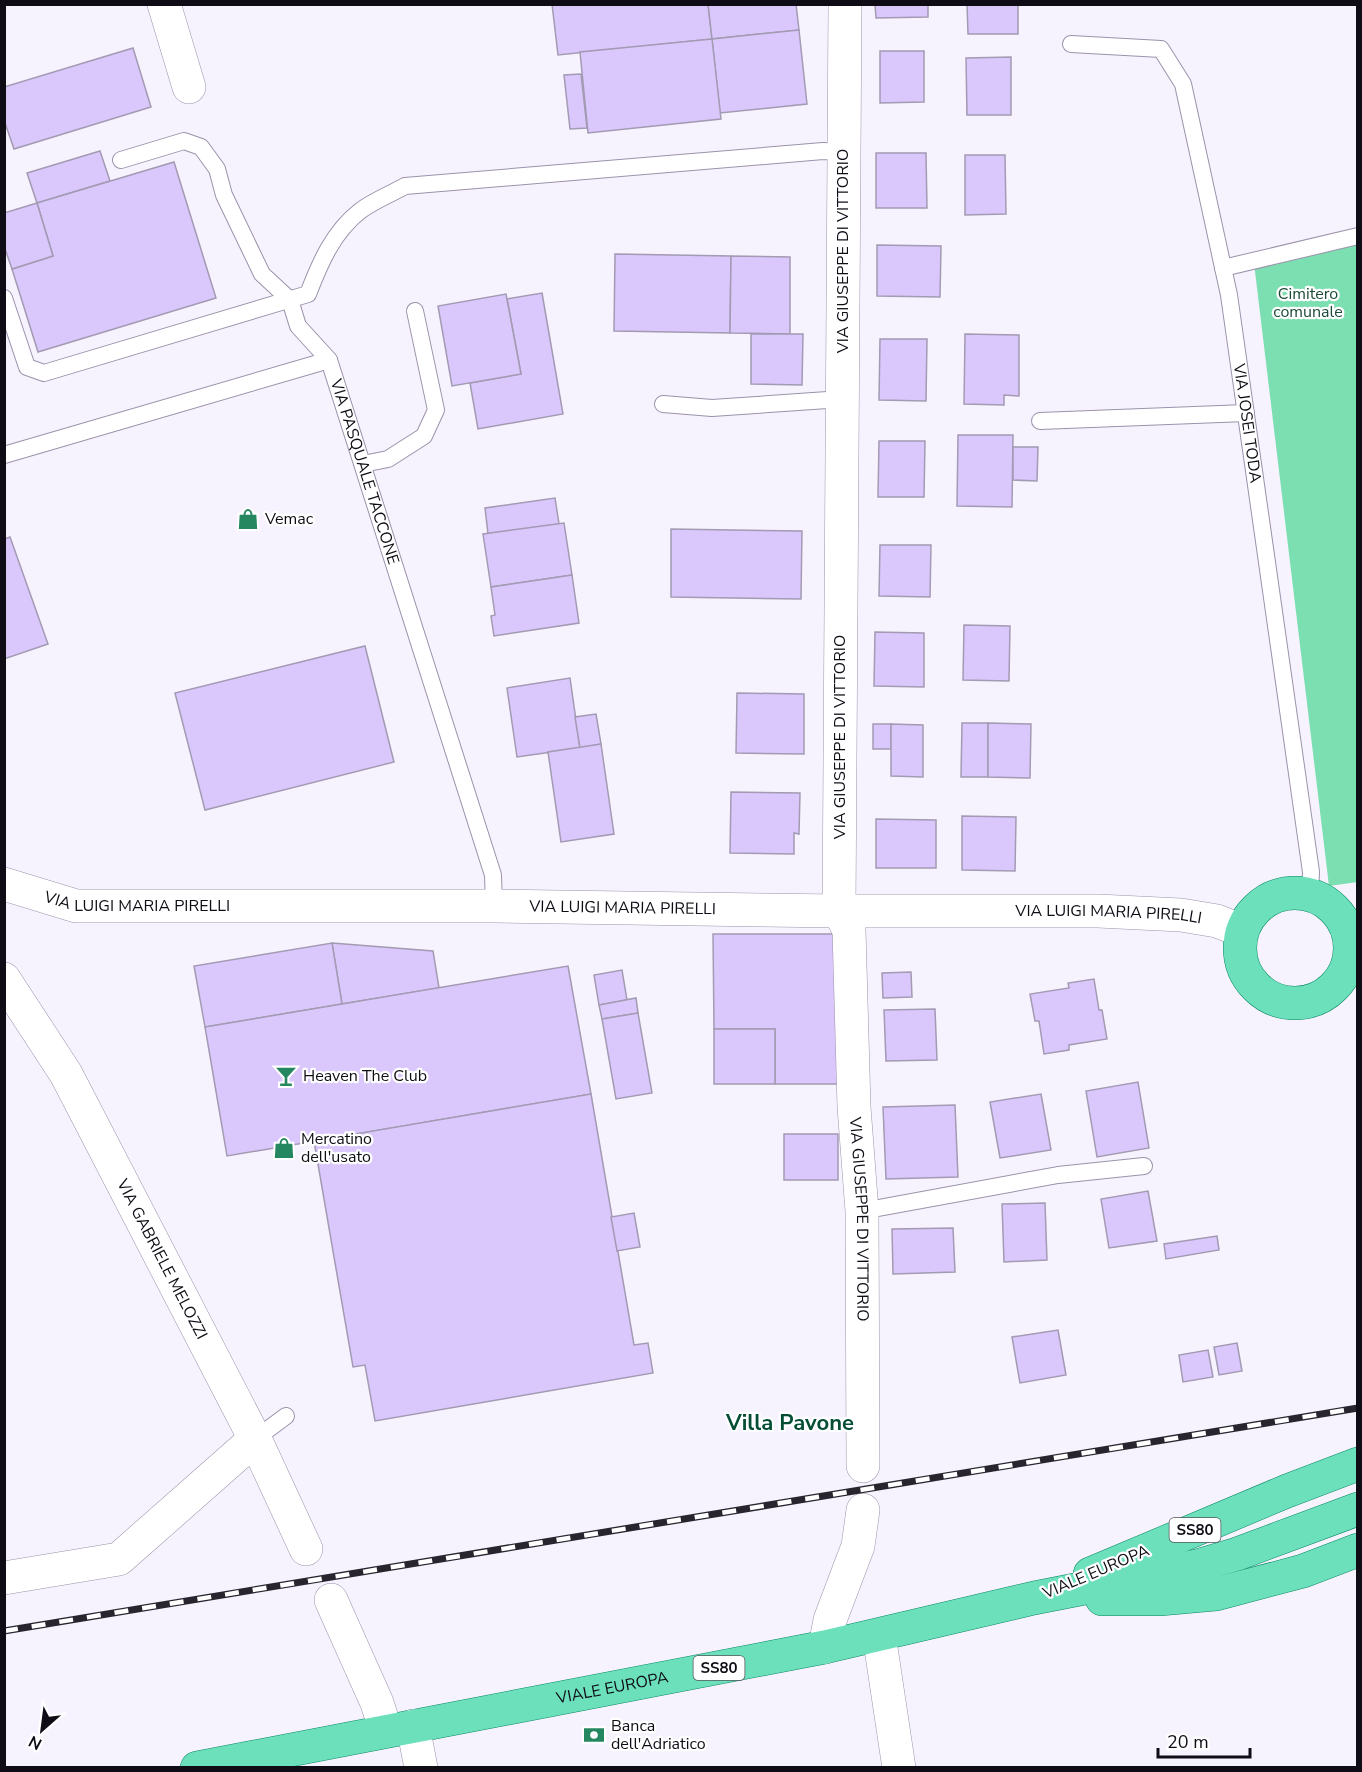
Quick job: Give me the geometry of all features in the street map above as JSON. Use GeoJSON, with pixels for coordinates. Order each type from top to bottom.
{"type":"FeatureCollection","features":[{"type":"Feature","properties":{"kind":"main road"},"geometry":{"type":"LineString","coordinates":[[1286,893],[1299,893],[1310,895],[1350,917],[1349,958],[1345,970],[1348,986],[1312,1000],[1279,1001],[1260,990],[1246,973],[1240,952],[1242,931],[1251,915],[1264,902],[1286,893]]}},
{"type":"Feature","properties":{"kind":"main road","name":"VIALE EUROPA"},"geometry":{"type":"LineString","coordinates":[[1034,1598],[1135,1554],[1358,1464]]}},
{"type":"Feature","properties":{"kind":"main road","name":"VIALE EUROPA"},"geometry":{"type":"LineString","coordinates":[[400,1728],[825,1647],[1034,1598],[1197,1566],[1237,1554],[1358,1509]]}},
{"type":"Feature","properties":{"kind":"main road","name":"VIALE EUROPA"},"geometry":{"type":"LineString","coordinates":[[1034,1598],[1160,1599],[1216,1594],[1303,1570],[1358,1550]]}},
{"type":"Feature","properties":{"kind":"main road","name":"SS80"},"geometry":{"type":"LineString","coordinates":[[197,1767],[400,1728]]}},
{"type":"Feature","properties":{"kind":"street"},"geometry":{"type":"LineString","coordinates":[[164,4],[189,87]]}},
{"type":"Feature","properties":{"kind":"street","name":"VIA GIUSEPPE DI VITTORIO"},"geometry":{"type":"LineString","coordinates":[[845,4],[839,910],[849,930],[854,1107],[862,1211],[863,1466]]}},
{"type":"Feature","properties":{"kind":"street","name":"VIA LUIGI MARIA PIRELLI"},"geometry":{"type":"LineString","coordinates":[[4,884],[76,906],[494,906],[1098,912],[1181,915],[1217,921],[1242,931]]}},
{"type":"Feature","properties":{"kind":"street","name":"VIA GABRIELE MELOZZI"},"geometry":{"type":"LineString","coordinates":[[4,979],[66,1074],[255,1439],[306,1549]]}},
{"type":"Feature","properties":{"kind":"street"},"geometry":{"type":"LineString","coordinates":[[4,1578],[119,1559],[255,1439]]}},
{"type":"Feature","properties":{"kind":"street"},"geometry":{"type":"LineString","coordinates":[[825,1647],[830,1620],[858,1546],[862,1510]]}},
{"type":"Feature","properties":{"kind":"street"},"geometry":{"type":"LineString","coordinates":[[331,1600],[377,1703],[400,1728],[421,1767]]}},
{"type":"Feature","properties":{"kind":"street"},"geometry":{"type":"LineString","coordinates":[[879,1635],[899,1767]]}},
{"type":"Feature","properties":{"kind":"lane","name":"VIA JOSEI TODA"},"geometry":{"type":"LineString","coordinates":[[1071,44],[1161,49],[1183,84],[1229,295],[1311,872],[1310,895]]}},
{"type":"Feature","properties":{"kind":"lane"},"geometry":{"type":"LineString","coordinates":[[121,160],[184,141],[201,147],[217,169],[224,195],[262,274],[290,300],[298,326],[329,360]]}},
{"type":"Feature","properties":{"kind":"lane"},"geometry":{"type":"LineString","coordinates":[[4,298],[27,367],[44,373],[308,294],[318,268],[335,237],[360,211],[405,186],[823,151],[844,152]]}},
{"type":"Feature","properties":{"kind":"lane"},"geometry":{"type":"LineString","coordinates":[[1223,268],[1358,236]]}},
{"type":"Feature","properties":{"kind":"lane"},"geometry":{"type":"LineString","coordinates":[[363,464],[388,459],[424,436],[436,410],[415,311]]}},
{"type":"Feature","properties":{"kind":"lane","name":"VIA PASQUALE TACCONE"},"geometry":{"type":"LineString","coordinates":[[4,455],[329,360],[493,875],[494,906]]}},
{"type":"Feature","properties":{"kind":"lane"},"geometry":{"type":"LineString","coordinates":[[663,404],[712,408],[842,399]]}},
{"type":"Feature","properties":{"kind":"lane"},"geometry":{"type":"LineString","coordinates":[[1040,421],[1246,413]]}},
{"type":"Feature","properties":{"kind":"lane"},"geometry":{"type":"LineString","coordinates":[[862,1211],[1058,1175],[1144,1166]]}},
{"type":"Feature","properties":{"kind":"lane"},"geometry":{"type":"LineString","coordinates":[[255,1439],[286,1416]]}},
{"type":"Feature","properties":{"kind":"green space","name":"Cimitero comunale"},"geometry":{"type":"Polygon","coordinates":[[[1357,235],[1358,882],[1329,886],[1254,263],[1357,235]]]}},
{"type":"Feature","properties":{"kind":"building"},"geometry":{"type":"Polygon","coordinates":[[[552,4],[708,4],[712,39],[558,55],[552,4]]]}},
{"type":"Feature","properties":{"kind":"building"},"geometry":{"type":"Polygon","coordinates":[[[708,4],[796,4],[799,30],[712,39],[708,4]]]}},
{"type":"Feature","properties":{"kind":"building"},"geometry":{"type":"Polygon","coordinates":[[[875,4],[928,4],[928,17],[876,18],[875,4]]]}},
{"type":"Feature","properties":{"kind":"building"},"geometry":{"type":"Polygon","coordinates":[[[967,4],[1018,4],[1018,34],[968,34],[967,4]]]}},
{"type":"Feature","properties":{"kind":"building"},"geometry":{"type":"Polygon","coordinates":[[[799,30],[807,104],[720,113],[712,39],[799,30]]]}},
{"type":"Feature","properties":{"kind":"building"},"geometry":{"type":"Polygon","coordinates":[[[712,39],[721,119],[588,133],[580,52],[712,39]]]}},
{"type":"Feature","properties":{"kind":"building"},"geometry":{"type":"Polygon","coordinates":[[[133,48],[151,107],[14,149],[4,120],[4,87],[133,48]]]}},
{"type":"Feature","properties":{"kind":"building"},"geometry":{"type":"Polygon","coordinates":[[[880,51],[924,51],[924,102],[880,103],[880,51]]]}},
{"type":"Feature","properties":{"kind":"building"},"geometry":{"type":"Polygon","coordinates":[[[1011,57],[1011,115],[967,115],[966,58],[1011,57]]]}},
{"type":"Feature","properties":{"kind":"building"},"geometry":{"type":"Polygon","coordinates":[[[581,74],[587,128],[570,129],[564,75],[581,74]]]}},
{"type":"Feature","properties":{"kind":"building"},"geometry":{"type":"Polygon","coordinates":[[[100,151],[110,181],[37,203],[27,173],[100,151]]]}},
{"type":"Feature","properties":{"kind":"building"},"geometry":{"type":"Polygon","coordinates":[[[876,153],[926,153],[927,208],[876,208],[876,153]]]}},
{"type":"Feature","properties":{"kind":"building"},"geometry":{"type":"Polygon","coordinates":[[[965,155],[1005,155],[1006,214],[965,215],[965,155]]]}},
{"type":"Feature","properties":{"kind":"building"},"geometry":{"type":"Polygon","coordinates":[[[174,162],[216,298],[38,352],[12,269],[53,256],[37,203],[174,162]]]}},
{"type":"Feature","properties":{"kind":"building"},"geometry":{"type":"Polygon","coordinates":[[[37,203],[53,256],[12,269],[4,246],[4,213],[37,203]]]}},
{"type":"Feature","properties":{"kind":"building"},"geometry":{"type":"Polygon","coordinates":[[[877,245],[941,246],[940,297],[877,296],[877,245]]]}},
{"type":"Feature","properties":{"kind":"building"},"geometry":{"type":"Polygon","coordinates":[[[615,254],[731,256],[730,333],[614,331],[615,254]]]}},
{"type":"Feature","properties":{"kind":"building"},"geometry":{"type":"Polygon","coordinates":[[[731,256],[790,257],[790,334],[730,333],[731,256]]]}},
{"type":"Feature","properties":{"kind":"building"},"geometry":{"type":"Polygon","coordinates":[[[542,293],[563,414],[478,429],[470,383],[521,374],[507,299],[542,293]]]}},
{"type":"Feature","properties":{"kind":"building"},"geometry":{"type":"Polygon","coordinates":[[[506,294],[521,374],[452,386],[438,306],[506,294]]]}},
{"type":"Feature","properties":{"kind":"building"},"geometry":{"type":"Polygon","coordinates":[[[751,334],[803,334],[802,385],[751,384],[751,334]]]}},
{"type":"Feature","properties":{"kind":"building"},"geometry":{"type":"Polygon","coordinates":[[[965,334],[1019,335],[1019,396],[1004,395],[1004,405],[964,404],[965,334]]]}},
{"type":"Feature","properties":{"kind":"building"},"geometry":{"type":"Polygon","coordinates":[[[880,339],[927,339],[926,401],[879,400],[880,339]]]}},
{"type":"Feature","properties":{"kind":"building"},"geometry":{"type":"Polygon","coordinates":[[[958,435],[1013,435],[1012,507],[957,506],[958,435]]]}},
{"type":"Feature","properties":{"kind":"building"},"geometry":{"type":"Polygon","coordinates":[[[879,441],[925,441],[924,497],[878,497],[879,441]]]}},
{"type":"Feature","properties":{"kind":"building"},"geometry":{"type":"Polygon","coordinates":[[[1013,447],[1038,447],[1037,481],[1013,480],[1013,447]]]}},
{"type":"Feature","properties":{"kind":"building"},"geometry":{"type":"Polygon","coordinates":[[[555,498],[559,524],[488,534],[485,508],[555,498]]]}},
{"type":"Feature","properties":{"kind":"building"},"geometry":{"type":"Polygon","coordinates":[[[564,523],[572,575],[491,587],[483,534],[564,523]]]}},
{"type":"Feature","properties":{"kind":"building"},"geometry":{"type":"Polygon","coordinates":[[[671,529],[802,531],[801,599],[671,597],[671,529]]]}},
{"type":"Feature","properties":{"kind":"building"},"geometry":{"type":"Polygon","coordinates":[[[10,537],[48,644],[4,659],[4,539],[10,537]]]}},
{"type":"Feature","properties":{"kind":"building"},"geometry":{"type":"Polygon","coordinates":[[[880,545],[931,545],[930,597],[879,596],[880,545]]]}},
{"type":"Feature","properties":{"kind":"building"},"geometry":{"type":"Polygon","coordinates":[[[572,575],[579,623],[494,636],[491,616],[495,615],[491,587],[572,575]]]}},
{"type":"Feature","properties":{"kind":"building"},"geometry":{"type":"Polygon","coordinates":[[[964,625],[1010,626],[1009,681],[963,680],[964,625]]]}},
{"type":"Feature","properties":{"kind":"building"},"geometry":{"type":"Polygon","coordinates":[[[875,632],[924,633],[924,687],[874,686],[875,632]]]}},
{"type":"Feature","properties":{"kind":"building"},"geometry":{"type":"Polygon","coordinates":[[[365,646],[394,762],[205,810],[175,693],[365,646]]]}},
{"type":"Feature","properties":{"kind":"building"},"geometry":{"type":"Polygon","coordinates":[[[570,678],[580,748],[517,757],[507,688],[570,678]]]}},
{"type":"Feature","properties":{"kind":"building"},"geometry":{"type":"Polygon","coordinates":[[[737,693],[804,694],[804,754],[736,753],[737,693]]]}},
{"type":"Feature","properties":{"kind":"building"},"geometry":{"type":"Polygon","coordinates":[[[596,714],[601,744],[580,748],[575,717],[596,714]]]}},
{"type":"Feature","properties":{"kind":"building"},"geometry":{"type":"Polygon","coordinates":[[[962,723],[988,723],[988,777],[961,777],[962,723]]]}},
{"type":"Feature","properties":{"kind":"building"},"geometry":{"type":"Polygon","coordinates":[[[988,723],[1031,724],[1030,778],[988,777],[988,723]]]}},
{"type":"Feature","properties":{"kind":"building"},"geometry":{"type":"Polygon","coordinates":[[[873,724],[891,724],[891,749],[873,749],[873,724]]]}},
{"type":"Feature","properties":{"kind":"building"},"geometry":{"type":"Polygon","coordinates":[[[891,724],[923,725],[923,777],[891,776],[891,724]]]}},
{"type":"Feature","properties":{"kind":"building"},"geometry":{"type":"Polygon","coordinates":[[[601,744],[614,834],[561,842],[548,752],[601,744]]]}},
{"type":"Feature","properties":{"kind":"building"},"geometry":{"type":"Polygon","coordinates":[[[731,792],[800,793],[799,834],[794,833],[794,854],[730,853],[731,792]]]}},
{"type":"Feature","properties":{"kind":"building"},"geometry":{"type":"Polygon","coordinates":[[[962,816],[1016,817],[1015,871],[962,870],[962,816]]]}},
{"type":"Feature","properties":{"kind":"building"},"geometry":{"type":"Polygon","coordinates":[[[876,819],[936,820],[936,868],[876,868],[876,819]]]}},
{"type":"Feature","properties":{"kind":"building"},"geometry":{"type":"Polygon","coordinates":[[[713,934],[839,934],[840,1084],[775,1084],[775,1029],[714,1029],[713,934]]]}},
{"type":"Feature","properties":{"kind":"building"},"geometry":{"type":"Polygon","coordinates":[[[332,943],[433,951],[439,988],[342,1004],[332,943]]]}},
{"type":"Feature","properties":{"kind":"building"},"geometry":{"type":"Polygon","coordinates":[[[332,943],[342,1004],[205,1027],[194,966],[332,943]]]}},
{"type":"Feature","properties":{"kind":"building"},"geometry":{"type":"Polygon","coordinates":[[[568,966],[591,1094],[227,1156],[205,1027],[568,966]]]}},
{"type":"Feature","properties":{"kind":"building"},"geometry":{"type":"Polygon","coordinates":[[[622,970],[627,1000],[599,1005],[594,975],[622,970]]]}},
{"type":"Feature","properties":{"kind":"building"},"geometry":{"type":"Polygon","coordinates":[[[911,972],[912,997],[883,998],[882,973],[911,972]]]}},
{"type":"Feature","properties":{"kind":"building"},"geometry":{"type":"Polygon","coordinates":[[[1094,979],[1107,1039],[1069,1045],[1069,1050],[1044,1054],[1039,1021],[1035,1021],[1030,994],[1069,988],[1068,983],[1094,979]]]}},
{"type":"Feature","properties":{"kind":"building"},"geometry":{"type":"Polygon","coordinates":[[[636,998],[638,1013],[602,1019],[599,1005],[636,998]]]}},
{"type":"Feature","properties":{"kind":"building"},"geometry":{"type":"Polygon","coordinates":[[[935,1009],[937,1060],[886,1061],[884,1010],[935,1009]]]}},
{"type":"Feature","properties":{"kind":"building"},"geometry":{"type":"Polygon","coordinates":[[[638,1013],[652,1093],[616,1099],[602,1019],[638,1013]]]}},
{"type":"Feature","properties":{"kind":"building"},"geometry":{"type":"Polygon","coordinates":[[[714,1029],[775,1029],[775,1084],[714,1084],[714,1029]]]}},
{"type":"Feature","properties":{"kind":"building"},"geometry":{"type":"Polygon","coordinates":[[[1138,1082],[1149,1148],[1097,1157],[1086,1091],[1138,1082]]]}},
{"type":"Feature","properties":{"kind":"building"},"geometry":{"type":"Polygon","coordinates":[[[591,1094],[634,1345],[648,1343],[653,1373],[375,1421],[365,1365],[353,1367],[314,1141],[591,1094]]]}},
{"type":"Feature","properties":{"kind":"building"},"geometry":{"type":"Polygon","coordinates":[[[1041,1094],[1051,1150],[1000,1158],[990,1102],[1041,1094]]]}},
{"type":"Feature","properties":{"kind":"building"},"geometry":{"type":"Polygon","coordinates":[[[955,1105],[958,1177],[886,1179],[883,1107],[955,1105]]]}},
{"type":"Feature","properties":{"kind":"building"},"geometry":{"type":"Polygon","coordinates":[[[784,1134],[838,1134],[838,1180],[784,1180],[784,1134]]]}},
{"type":"Feature","properties":{"kind":"building"},"geometry":{"type":"Polygon","coordinates":[[[1148,1191],[1157,1241],[1109,1248],[1101,1199],[1148,1191]]]}},
{"type":"Feature","properties":{"kind":"building"},"geometry":{"type":"Polygon","coordinates":[[[1045,1203],[1047,1260],[1004,1262],[1002,1204],[1045,1203]]]}},
{"type":"Feature","properties":{"kind":"building"},"geometry":{"type":"Polygon","coordinates":[[[634,1213],[640,1247],[617,1251],[611,1217],[634,1213]]]}},
{"type":"Feature","properties":{"kind":"building"},"geometry":{"type":"Polygon","coordinates":[[[953,1228],[955,1272],[893,1274],[892,1229],[953,1228]]]}},
{"type":"Feature","properties":{"kind":"building"},"geometry":{"type":"Polygon","coordinates":[[[1217,1236],[1219,1250],[1166,1259],[1164,1244],[1217,1236]]]}},
{"type":"Feature","properties":{"kind":"building"},"geometry":{"type":"Polygon","coordinates":[[[1058,1330],[1066,1375],[1020,1383],[1012,1337],[1058,1330]]]}},
{"type":"Feature","properties":{"kind":"building"},"geometry":{"type":"Polygon","coordinates":[[[1237,1343],[1242,1371],[1219,1375],[1214,1347],[1237,1343]]]}},
{"type":"Feature","properties":{"kind":"building"},"geometry":{"type":"Polygon","coordinates":[[[1208,1350],[1213,1377],[1183,1382],[1179,1355],[1208,1350]]]}},
{"type":"Feature","properties":{"kind":"railway"},"geometry":{"type":"LineString","coordinates":[[4,1631],[1358,1408]]}},
{"type":"Feature","properties":{"kind":"place","name":"Vemac"},"geometry":{"type":"Point","coordinates":[248,519]}},
{"type":"Feature","properties":{"kind":"place","name":"Heaven The Club"},"geometry":{"type":"Point","coordinates":[286,1076]}},
{"type":"Feature","properties":{"kind":"place","name":"Mercatino dell'usato"},"geometry":{"type":"Point","coordinates":[284,1148]}},
{"type":"Feature","properties":{"kind":"place","name":"Banca dell'Adriatico"},"geometry":{"type":"Point","coordinates":[594,1735]}},
{"type":"Feature","properties":{"kind":"district","name":"Villa Pavone"},"geometry":{"type":"Point","coordinates":[790,1423]}}]}
